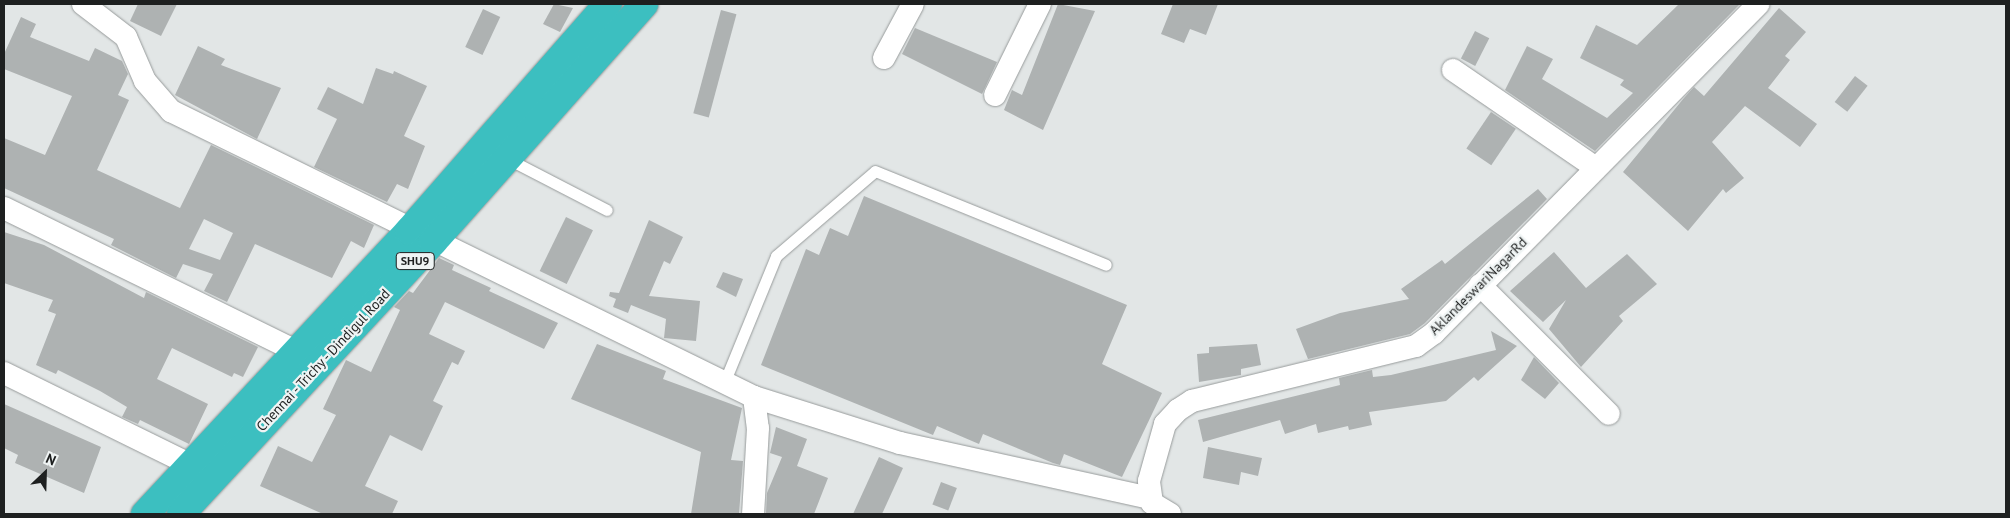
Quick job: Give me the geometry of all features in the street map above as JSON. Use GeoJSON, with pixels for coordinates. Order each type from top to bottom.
{"type":"FeatureCollection","features":[{"type":"Feature","properties":{"kind":"highway","name":"Chennai - Trichy - Dindigul Road"},"geometry":{"type":"LineString","coordinates":[[181,514],[421,237],[608,4]]}},
{"type":"Feature","properties":{"kind":"highway","name":"Chennai - Trichy - Dindigul Road"},"geometry":{"type":"LineString","coordinates":[[146,514],[298,352],[508,159],[638,5]]}},
{"type":"Feature","properties":{"kind":"street"},"geometry":{"type":"LineString","coordinates":[[83,4],[126,37],[145,81],[171,111],[421,237],[724,383],[754,397],[900,443],[1150,498],[1156,508],[1170,514]]}},
{"type":"Feature","properties":{"kind":"street"},"geometry":{"type":"LineString","coordinates":[[884,58],[913,4]]}},
{"type":"Feature","properties":{"kind":"street"},"geometry":{"type":"LineString","coordinates":[[995,95],[1040,4]]}},
{"type":"Feature","properties":{"kind":"street","name":"AklandeswariNagarRd"},"geometry":{"type":"LineString","coordinates":[[1150,498],[1149,481],[1165,424],[1184,405],[1416,346],[1480,285],[1758,4]]}},
{"type":"Feature","properties":{"kind":"street"},"geometry":{"type":"LineString","coordinates":[[1453,70],[1596,168]]}},
{"type":"Feature","properties":{"kind":"street"},"geometry":{"type":"LineString","coordinates":[[4,208],[298,352]]}},
{"type":"Feature","properties":{"kind":"street"},"geometry":{"type":"LineString","coordinates":[[1480,285],[1609,414]]}},
{"type":"Feature","properties":{"kind":"street"},"geometry":{"type":"LineString","coordinates":[[4,373],[191,465]]}},
{"type":"Feature","properties":{"kind":"street"},"geometry":{"type":"LineString","coordinates":[[753,514],[758,428],[754,397]]}},
{"type":"Feature","properties":{"kind":"lane"},"geometry":{"type":"LineString","coordinates":[[508,159],[607,210]]}},
{"type":"Feature","properties":{"kind":"lane"},"geometry":{"type":"LineString","coordinates":[[724,383],[776,256],[875,171],[1106,265]]}},
{"type":"Feature","properties":{"kind":"building"},"geometry":{"type":"Polygon","coordinates":[[[138,4],[177,4],[161,36],[130,21],[138,4]]]}},
{"type":"Feature","properties":{"kind":"building"},"geometry":{"type":"Polygon","coordinates":[[[554,4],[573,8],[560,32],[543,24],[554,4]]]}},
{"type":"Feature","properties":{"kind":"building"},"geometry":{"type":"Polygon","coordinates":[[[1058,4],[1095,11],[1043,130],[1004,110],[1012,90],[1022,95],[1058,4]]]}},
{"type":"Feature","properties":{"kind":"building"},"geometry":{"type":"Polygon","coordinates":[[[1173,4],[1218,4],[1206,35],[1190,29],[1184,43],[1161,34],[1173,4]]]}},
{"type":"Feature","properties":{"kind":"building"},"geometry":{"type":"Polygon","coordinates":[[[1679,4],[1740,4],[1595,151],[1505,90],[1527,46],[1553,59],[1542,79],[1607,118],[1633,93],[1620,85],[1624,80],[1580,58],[1596,25],[1637,45],[1679,4]]]}},
{"type":"Feature","properties":{"kind":"building"},"geometry":{"type":"Polygon","coordinates":[[[1779,8],[1806,32],[1785,56],[1790,60],[1768,88],[1817,124],[1800,147],[1745,106],[1712,142],[1744,178],[1726,193],[1723,189],[1688,231],[1623,172],[1694,87],[1704,96],[1779,8]]]}},
{"type":"Feature","properties":{"kind":"building"},"geometry":{"type":"Polygon","coordinates":[[[483,9],[500,17],[482,55],[465,47],[483,9]]]}},
{"type":"Feature","properties":{"kind":"building"},"geometry":{"type":"Polygon","coordinates":[[[721,10],[736,14],[709,117],[693,113],[721,10]]]}},
{"type":"Feature","properties":{"kind":"building"},"geometry":{"type":"Polygon","coordinates":[[[21,17],[36,24],[30,37],[89,61],[95,48],[122,61],[128,74],[118,95],[129,100],[97,170],[180,208],[211,145],[374,225],[364,248],[351,241],[332,278],[255,244],[227,302],[204,291],[213,274],[183,264],[176,278],[111,245],[114,239],[4,188],[4,138],[45,155],[72,96],[4,69],[4,54],[21,17]],[[204,219],[189,249],[220,260],[233,233],[204,219]]]}},
{"type":"Feature","properties":{"kind":"building"},"geometry":{"type":"Polygon","coordinates":[[[915,28],[997,62],[982,94],[902,54],[915,28]]]}},
{"type":"Feature","properties":{"kind":"building"},"geometry":{"type":"Polygon","coordinates":[[[1475,31],[1489,38],[1475,66],[1461,59],[1475,31]]]}},
{"type":"Feature","properties":{"kind":"building"},"geometry":{"type":"Polygon","coordinates":[[[198,46],[225,59],[221,65],[281,88],[257,139],[175,95],[198,46]]]}},
{"type":"Feature","properties":{"kind":"building"},"geometry":{"type":"Polygon","coordinates":[[[376,68],[393,74],[394,71],[427,86],[404,136],[425,146],[408,189],[397,184],[387,202],[314,167],[337,119],[317,109],[328,87],[363,104],[376,68]]]}},
{"type":"Feature","properties":{"kind":"building"},"geometry":{"type":"Polygon","coordinates":[[[1855,76],[1868,86],[1847,112],[1835,102],[1855,76]]]}},
{"type":"Feature","properties":{"kind":"building"},"geometry":{"type":"Polygon","coordinates":[[[1491,112],[1516,129],[1491,165],[1466,148],[1491,112]]]}},
{"type":"Feature","properties":{"kind":"building"},"geometry":{"type":"Polygon","coordinates":[[[1538,189],[1547,199],[1425,323],[1410,334],[1308,359],[1296,329],[1340,313],[1409,299],[1401,289],[1442,260],[1445,264],[1538,189]]]}},
{"type":"Feature","properties":{"kind":"building"},"geometry":{"type":"Polygon","coordinates":[[[864,196],[1127,305],[1102,364],[1162,393],[1122,477],[1064,454],[1060,465],[1053,463],[983,434],[979,444],[937,426],[933,435],[761,365],[806,249],[819,255],[830,228],[848,236],[864,196]]]}},
{"type":"Feature","properties":{"kind":"building"},"geometry":{"type":"Polygon","coordinates":[[[566,217],[593,230],[567,284],[540,271],[566,217]]]}},
{"type":"Feature","properties":{"kind":"building"},"geometry":{"type":"Polygon","coordinates":[[[649,220],[683,237],[670,264],[664,261],[649,296],[700,301],[696,341],[664,338],[666,319],[631,305],[628,313],[613,307],[616,299],[609,296],[610,292],[619,293],[649,220]]]}},
{"type":"Feature","properties":{"kind":"building"},"geometry":{"type":"Polygon","coordinates":[[[4,232],[44,245],[144,298],[146,292],[258,347],[243,377],[234,373],[232,377],[172,348],[157,379],[208,404],[189,444],[140,420],[138,424],[122,417],[127,407],[58,370],[56,374],[36,365],[56,314],[48,311],[53,300],[4,283],[4,232]]]}},
{"type":"Feature","properties":{"kind":"building"},"geometry":{"type":"Polygon","coordinates":[[[1554,252],[1586,288],[1627,254],[1657,284],[1619,316],[1623,321],[1581,367],[1549,329],[1566,300],[1543,322],[1510,291],[1554,252]]]}},
{"type":"Feature","properties":{"kind":"building"},"geometry":{"type":"Polygon","coordinates":[[[439,258],[454,265],[452,270],[491,288],[489,291],[558,323],[544,349],[445,302],[429,334],[465,351],[458,365],[452,362],[433,401],[443,406],[422,451],[390,435],[365,486],[398,501],[392,514],[323,514],[260,486],[278,446],[312,462],[336,415],[323,409],[346,360],[371,372],[400,310],[394,307],[409,291],[413,293],[439,258]]]}},
{"type":"Feature","properties":{"kind":"building"},"geometry":{"type":"Polygon","coordinates":[[[723,272],[743,279],[736,297],[716,287],[723,272]]]}},
{"type":"Feature","properties":{"kind":"building"},"geometry":{"type":"Polygon","coordinates":[[[1491,331],[1517,346],[1478,381],[1474,377],[1446,401],[1369,412],[1372,425],[1349,430],[1348,426],[1318,433],[1316,424],[1285,434],[1280,420],[1203,442],[1198,420],[1340,385],[1339,378],[1372,370],[1373,377],[1391,375],[1496,350],[1491,331]]]}},
{"type":"Feature","properties":{"kind":"building"},"geometry":{"type":"Polygon","coordinates":[[[597,344],[666,371],[663,379],[742,408],[731,460],[743,461],[739,514],[691,514],[701,452],[571,399],[597,344]]]}},
{"type":"Feature","properties":{"kind":"building"},"geometry":{"type":"Polygon","coordinates":[[[1257,344],[1261,365],[1241,369],[1241,375],[1199,382],[1197,354],[1209,353],[1209,347],[1257,344]]]}},
{"type":"Feature","properties":{"kind":"building"},"geometry":{"type":"Polygon","coordinates":[[[1534,357],[1559,383],[1545,399],[1521,380],[1534,357]]]}},
{"type":"Feature","properties":{"kind":"building"},"geometry":{"type":"Polygon","coordinates":[[[4,404],[101,447],[84,493],[15,463],[18,455],[4,448],[4,404]]]}},
{"type":"Feature","properties":{"kind":"building"},"geometry":{"type":"Polygon","coordinates":[[[776,427],[807,439],[797,466],[828,478],[814,514],[766,514],[767,493],[782,457],[770,453],[776,427]]]}},
{"type":"Feature","properties":{"kind":"building"},"geometry":{"type":"Polygon","coordinates":[[[1208,447],[1262,458],[1258,476],[1241,472],[1239,485],[1203,478],[1208,447]]]}},
{"type":"Feature","properties":{"kind":"building"},"geometry":{"type":"Polygon","coordinates":[[[879,457],[903,468],[882,514],[853,514],[879,457]]]}},
{"type":"Feature","properties":{"kind":"building"},"geometry":{"type":"Polygon","coordinates":[[[941,482],[957,488],[948,510],[932,504],[941,482]]]}}]}
